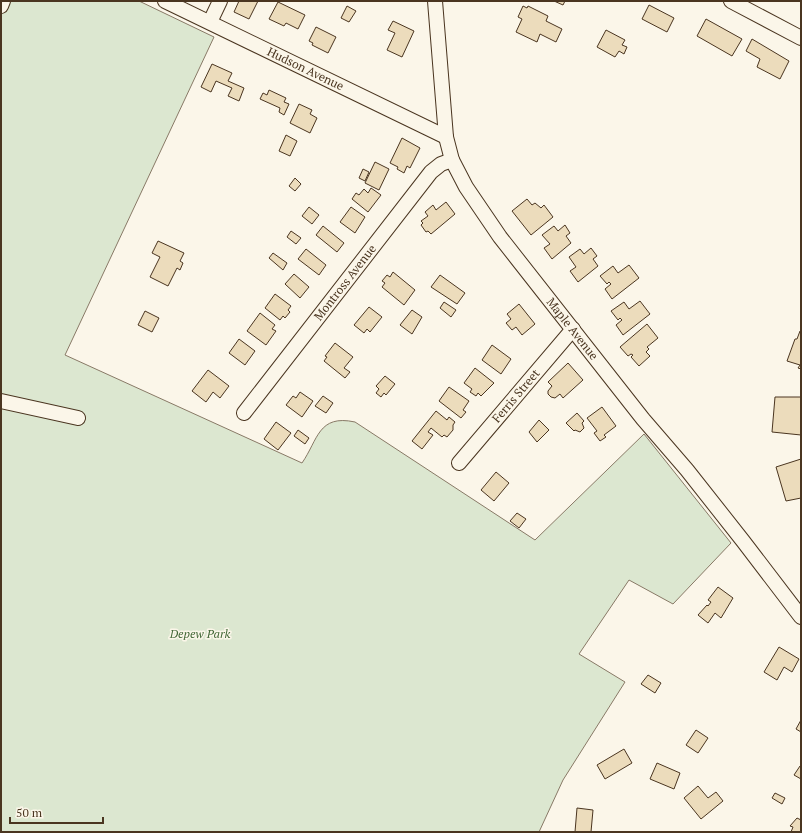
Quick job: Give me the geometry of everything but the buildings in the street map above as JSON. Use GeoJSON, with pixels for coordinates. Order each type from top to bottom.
{"type":"FeatureCollection","features":[{"type":"Feature","properties":{"kind":"street"},"geometry":{"type":"LineString","coordinates":[[1,6],[3,1]]}},
{"type":"Feature","properties":{"kind":"street","name":"Hudson Avenue"},"geometry":{"type":"LineString","coordinates":[[165,1],[446,137]]}},
{"type":"Feature","properties":{"kind":"street"},"geometry":{"type":"LineString","coordinates":[[210,22],[220,1]]}},
{"type":"Feature","properties":{"kind":"street","name":"Maple Avenue"},"geometry":{"type":"LineString","coordinates":[[435,1],[446,137],[452,160],[466,187],[500,237],[643,419],[687,470],[801,618]]}},
{"type":"Feature","properties":{"kind":"street"},"geometry":{"type":"LineString","coordinates":[[731,1],[801,38]]}},
{"type":"Feature","properties":{"kind":"street","name":"Montross Avenue"},"geometry":{"type":"LineString","coordinates":[[244,413],[431,172],[441,164],[452,160]]}},
{"type":"Feature","properties":{"kind":"street","name":"Ferris Street"},"geometry":{"type":"LineString","coordinates":[[459,463],[573,329]]}},
{"type":"Feature","properties":{"kind":"street"},"geometry":{"type":"LineString","coordinates":[[1,401],[78,418]]}},
{"type":"Feature","properties":{"kind":"green space","name":"Depew Park"},"geometry":{"type":"Polygon","coordinates":[[[1,1],[139,1],[214,37],[65,355],[302,463],[316,438],[326,425],[333,422],[355,422],[535,540],[644,434],[731,543],[673,604],[629,580],[579,654],[625,682],[563,780],[539,832],[1,832],[1,1]]]}}]}
